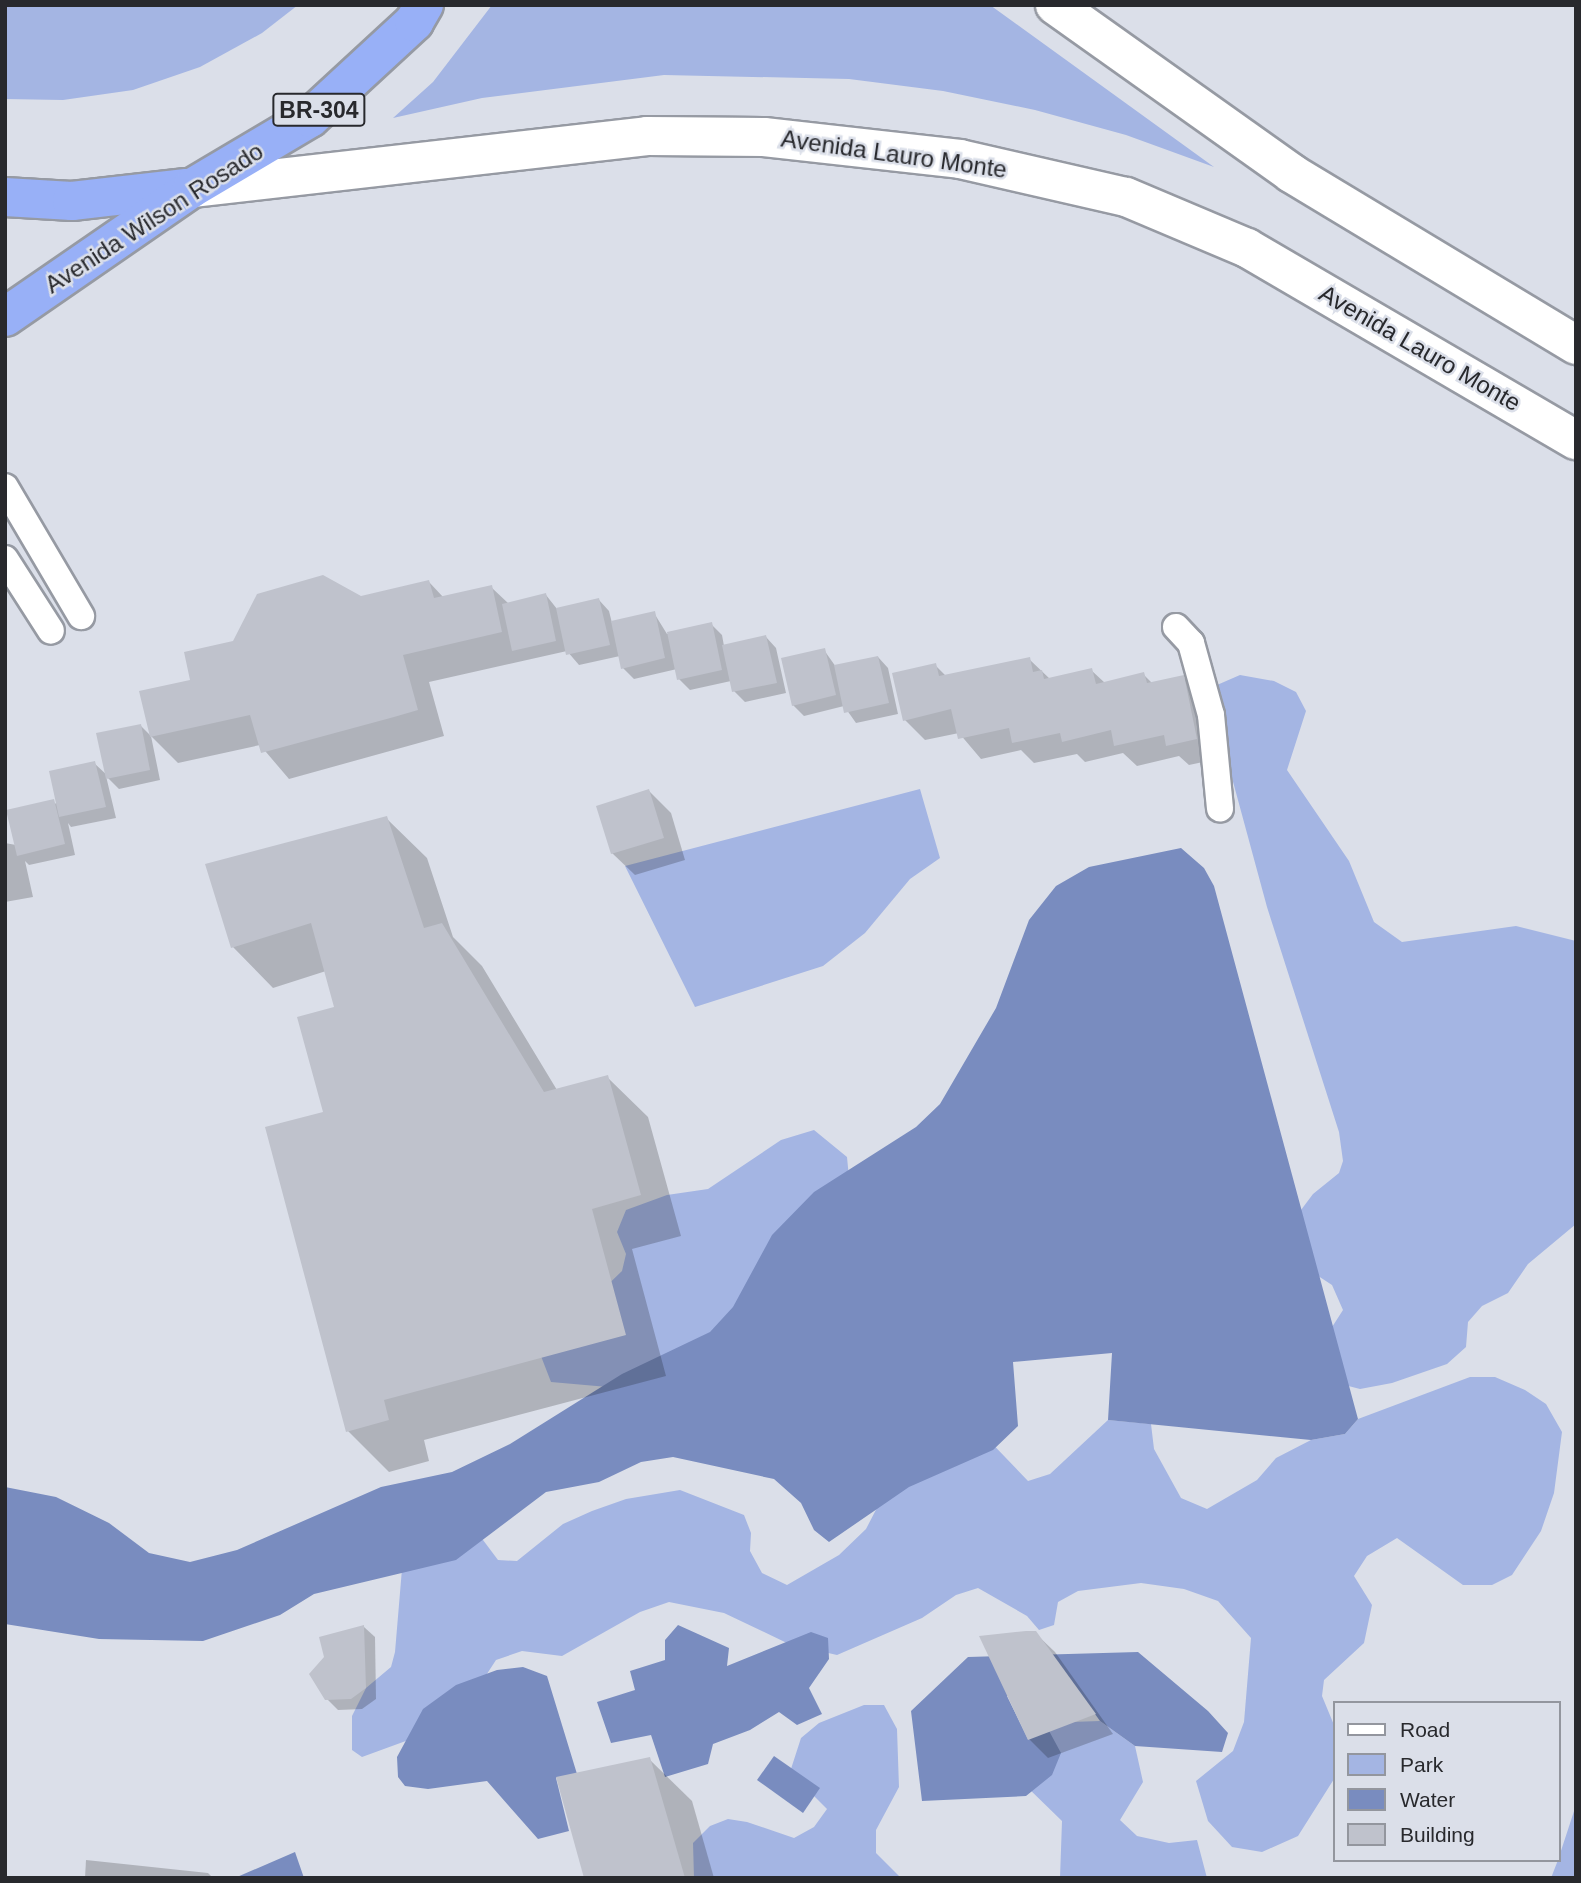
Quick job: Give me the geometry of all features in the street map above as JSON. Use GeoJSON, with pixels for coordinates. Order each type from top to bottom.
{"type":"FeatureCollection","features":[{"type":"Feature","properties":{"kind":"highway","name":"Avenida Wilson Rosado"},"geometry":{"type":"LineString","coordinates":[[5,317],[192,188],[310,118],[414,22],[424,5]]}},
{"type":"Feature","properties":{"kind":"highway"},"geometry":{"type":"LineString","coordinates":[[5,197],[72,201],[192,188]]}},
{"type":"Feature","properties":{"kind":"street"},"geometry":{"type":"LineString","coordinates":[[1055,5],[1291,173],[1576,345]]}},
{"type":"Feature","properties":{"kind":"street","name":"Avenida Lauro Monte"},"geometry":{"type":"LineString","coordinates":[[192,188],[647,136],[764,136],[960,159],[1126,197],[1247,248],[1576,440]]}},
{"type":"Feature","properties":{"kind":"lane"},"geometry":{"type":"LineString","coordinates":[[5,487],[80,616]]}},
{"type":"Feature","properties":{"kind":"lane"},"geometry":{"type":"LineString","coordinates":[[5,559],[51,631]]}},
{"type":"Feature","properties":{"kind":"lane"},"geometry":{"type":"LineString","coordinates":[[1176,627],[1191,643],[1211,715],[1220,809]]}},
{"type":"Feature","properties":{"kind":"green space"},"geometry":{"type":"Polygon","coordinates":[[[5,5],[298,5],[262,33],[200,67],[133,90],[63,100],[5,99],[5,5]]]}},
{"type":"Feature","properties":{"kind":"green space"},"geometry":{"type":"Polygon","coordinates":[[[492,5],[990,5],[1214,167],[1126,135],[1035,110],[943,91],[849,79],[664,75],[482,98],[393,118],[433,82],[492,5]]]}},
{"type":"Feature","properties":{"kind":"green space"},"geometry":{"type":"Polygon","coordinates":[[[1240,675],[1274,681],[1296,692],[1306,711],[1287,770],[1349,861],[1374,922],[1402,942],[1516,926],[1576,941],[1576,1224],[1528,1264],[1508,1293],[1482,1306],[1468,1322],[1466,1347],[1447,1364],[1392,1383],[1360,1389],[1333,1382],[1325,1338],[1343,1310],[1332,1285],[1306,1268],[1295,1218],[1313,1194],[1339,1173],[1343,1161],[1339,1132],[1267,907],[1216,719],[1217,685],[1240,675]]]}},
{"type":"Feature","properties":{"kind":"green space"},"geometry":{"type":"Polygon","coordinates":[[[920,789],[940,858],[910,879],[865,933],[823,966],[695,1007],[625,866],[920,789]]]}},
{"type":"Feature","properties":{"kind":"green space"},"geometry":{"type":"Polygon","coordinates":[[[814,1130],[847,1157],[850,1188],[701,1356],[619,1388],[551,1382],[539,1351],[622,1271],[626,1254],[617,1232],[626,1210],[667,1195],[708,1189],[781,1140],[814,1130]]]}},
{"type":"Feature","properties":{"kind":"green space"},"geometry":{"type":"Polygon","coordinates":[[[1470,1377],[1495,1377],[1525,1390],[1546,1404],[1562,1432],[1554,1493],[1541,1531],[1512,1575],[1492,1585],[1463,1585],[1397,1538],[1367,1556],[1354,1576],[1372,1605],[1364,1643],[1324,1680],[1322,1696],[1332,1720],[1332,1782],[1298,1836],[1262,1852],[1232,1847],[1208,1821],[1196,1781],[1233,1751],[1244,1722],[1251,1638],[1218,1601],[1184,1589],[1141,1583],[1078,1591],[1058,1602],[1054,1625],[1039,1630],[1027,1616],[978,1588],[956,1595],[922,1618],[837,1655],[789,1644],[724,1613],[669,1602],[640,1612],[562,1656],[522,1651],[496,1660],[455,1723],[362,1757],[352,1750],[352,1716],[366,1688],[391,1667],[395,1652],[403,1557],[471,1524],[498,1560],[517,1561],[563,1524],[592,1511],[626,1499],[680,1490],[744,1515],[751,1533],[750,1551],[762,1573],[787,1585],[839,1555],[866,1529],[894,1475],[980,1431],[1028,1481],[1050,1474],[1108,1420],[1151,1424],[1154,1449],[1181,1498],[1207,1509],[1257,1480],[1276,1458],[1311,1440],[1345,1434],[1358,1419],[1470,1377]]]}},
{"type":"Feature","properties":{"kind":"green space"},"geometry":{"type":"Polygon","coordinates":[[[864,1705],[884,1705],[897,1729],[899,1787],[876,1830],[876,1853],[901,1878],[694,1878],[693,1843],[710,1826],[728,1819],[747,1822],[794,1838],[814,1827],[827,1809],[790,1772],[801,1738],[819,1723],[864,1705]]]}},
{"type":"Feature","properties":{"kind":"green space"},"geometry":{"type":"Polygon","coordinates":[[[1100,1721],[1135,1746],[1143,1782],[1120,1820],[1137,1836],[1169,1843],[1197,1840],[1207,1878],[1060,1878],[1062,1821],[1023,1783],[1028,1740],[1071,1722],[1100,1721]]]}},
{"type":"Feature","properties":{"kind":"green space"},"geometry":{"type":"Polygon","coordinates":[[[1576,1805],[1576,1878],[1551,1878],[1557,1862],[1560,1862],[1560,1854],[1576,1805]]]}},
{"type":"Feature","properties":{"kind":"water"},"geometry":{"type":"Polygon","coordinates":[[[1181,848],[1204,868],[1214,886],[1358,1419],[1345,1434],[1311,1440],[1108,1420],[1112,1353],[1013,1362],[1018,1426],[993,1450],[909,1487],[829,1542],[814,1530],[801,1503],[774,1479],[673,1457],[641,1462],[599,1482],[546,1492],[456,1560],[314,1594],[280,1615],[203,1641],[99,1639],[5,1624],[5,1487],[56,1497],[109,1523],[149,1553],[190,1562],[237,1550],[381,1487],[452,1472],[510,1444],[622,1374],[710,1332],[733,1307],[772,1235],[814,1192],[916,1127],[940,1104],[996,1008],[1029,920],[1056,886],[1089,867],[1181,848]]]}},
{"type":"Feature","properties":{"kind":"water"},"geometry":{"type":"Polygon","coordinates":[[[678,1625],[729,1648],[727,1666],[811,1632],[828,1638],[829,1659],[809,1688],[822,1714],[797,1725],[779,1712],[750,1730],[713,1744],[708,1764],[665,1777],[651,1735],[611,1743],[597,1702],[635,1690],[630,1671],[665,1660],[665,1640],[678,1625]]]}},
{"type":"Feature","properties":{"kind":"water"},"geometry":{"type":"Polygon","coordinates":[[[1138,1652],[1208,1711],[1228,1733],[1222,1752],[1135,1746],[1100,1721],[1080,1693],[1007,1696],[1028,1739],[1048,1729],[1061,1753],[1052,1775],[1026,1796],[922,1801],[911,1711],[968,1657],[1138,1652]]]}},
{"type":"Feature","properties":{"kind":"water"},"geometry":{"type":"Polygon","coordinates":[[[523,1667],[547,1676],[577,1774],[556,1778],[569,1831],[538,1839],[487,1781],[428,1789],[405,1786],[398,1777],[397,1757],[423,1709],[456,1685],[497,1670],[523,1667]]]}},
{"type":"Feature","properties":{"kind":"water"},"geometry":{"type":"Polygon","coordinates":[[[774,1756],[820,1788],[803,1813],[757,1780],[774,1756]]]}},
{"type":"Feature","properties":{"kind":"water"},"geometry":{"type":"Polygon","coordinates":[[[295,1852],[304,1878],[237,1877],[295,1852]]]}},
{"type":"Feature","properties":{"kind":"building"},"geometry":{"type":"Polygon","coordinates":[[[323,575],[361,596],[429,580],[434,598],[492,585],[502,632],[403,655],[418,710],[261,753],[250,715],[150,737],[139,691],[190,680],[184,652],[233,641],[257,594],[323,575]]]}},
{"type":"Feature","properties":{"kind":"building"},"geometry":{"type":"Polygon","coordinates":[[[546,593],[556,641],[512,651],[502,604],[546,593]]]}},
{"type":"Feature","properties":{"kind":"building"},"geometry":{"type":"Polygon","coordinates":[[[599,598],[610,645],[566,655],[556,608],[599,598]]]}},
{"type":"Feature","properties":{"kind":"building"},"geometry":{"type":"Polygon","coordinates":[[[655,611],[665,658],[621,669],[611,621],[655,611]]]}},
{"type":"Feature","properties":{"kind":"building"},"geometry":{"type":"Polygon","coordinates":[[[712,622],[722,670],[677,680],[667,632],[712,622]]]}},
{"type":"Feature","properties":{"kind":"building"},"geometry":{"type":"Polygon","coordinates":[[[766,635],[777,683],[732,692],[722,645],[766,635]]]}},
{"type":"Feature","properties":{"kind":"building"},"geometry":{"type":"Polygon","coordinates":[[[825,648],[836,695],[792,706],[781,658],[825,648]]]}},
{"type":"Feature","properties":{"kind":"building"},"geometry":{"type":"Polygon","coordinates":[[[878,656],[889,703],[844,713],[834,665],[878,656]]]}},
{"type":"Feature","properties":{"kind":"building"},"geometry":{"type":"Polygon","coordinates":[[[1030,657],[1033,672],[1042,670],[1044,679],[1092,668],[1096,684],[1144,672],[1147,683],[1184,675],[1197,739],[1166,746],[1164,735],[1114,746],[1111,730],[1062,742],[1060,733],[1012,743],[1009,728],[958,739],[951,709],[903,721],[892,673],[936,663],[939,676],[1030,657]]]}},
{"type":"Feature","properties":{"kind":"building"},"geometry":{"type":"Polygon","coordinates":[[[141,724],[150,770],[106,779],[96,733],[141,724]]]}},
{"type":"Feature","properties":{"kind":"building"},"geometry":{"type":"Polygon","coordinates":[[[95,761],[106,807],[59,817],[49,771],[95,761]]]}},
{"type":"Feature","properties":{"kind":"building"},"geometry":{"type":"Polygon","coordinates":[[[649,789],[664,838],[611,854],[596,806],[649,789]]]}},
{"type":"Feature","properties":{"kind":"building"},"geometry":{"type":"Polygon","coordinates":[[[54,799],[65,844],[17,856],[6,810],[54,799]]]}},
{"type":"Feature","properties":{"kind":"building"},"geometry":{"type":"Polygon","coordinates":[[[387,816],[424,928],[442,923],[544,1092],[608,1075],[641,1195],[592,1209],[626,1335],[384,1400],[389,1420],[346,1432],[265,1127],[323,1112],[297,1017],[334,1007],[311,923],[231,948],[205,864],[387,816]]]}},
{"type":"Feature","properties":{"kind":"building"},"geometry":{"type":"Polygon","coordinates":[[[364,1625],[366,1688],[351,1699],[325,1700],[309,1674],[324,1657],[319,1637],[364,1625]]]}},
{"type":"Feature","properties":{"kind":"building"},"geometry":{"type":"Polygon","coordinates":[[[1036,1631],[1096,1714],[1028,1740],[979,1636],[1036,1631]]]}},
{"type":"Feature","properties":{"kind":"building"},"geometry":{"type":"Polygon","coordinates":[[[650,1757],[685,1878],[584,1878],[556,1777],[650,1757]]]}}]}
